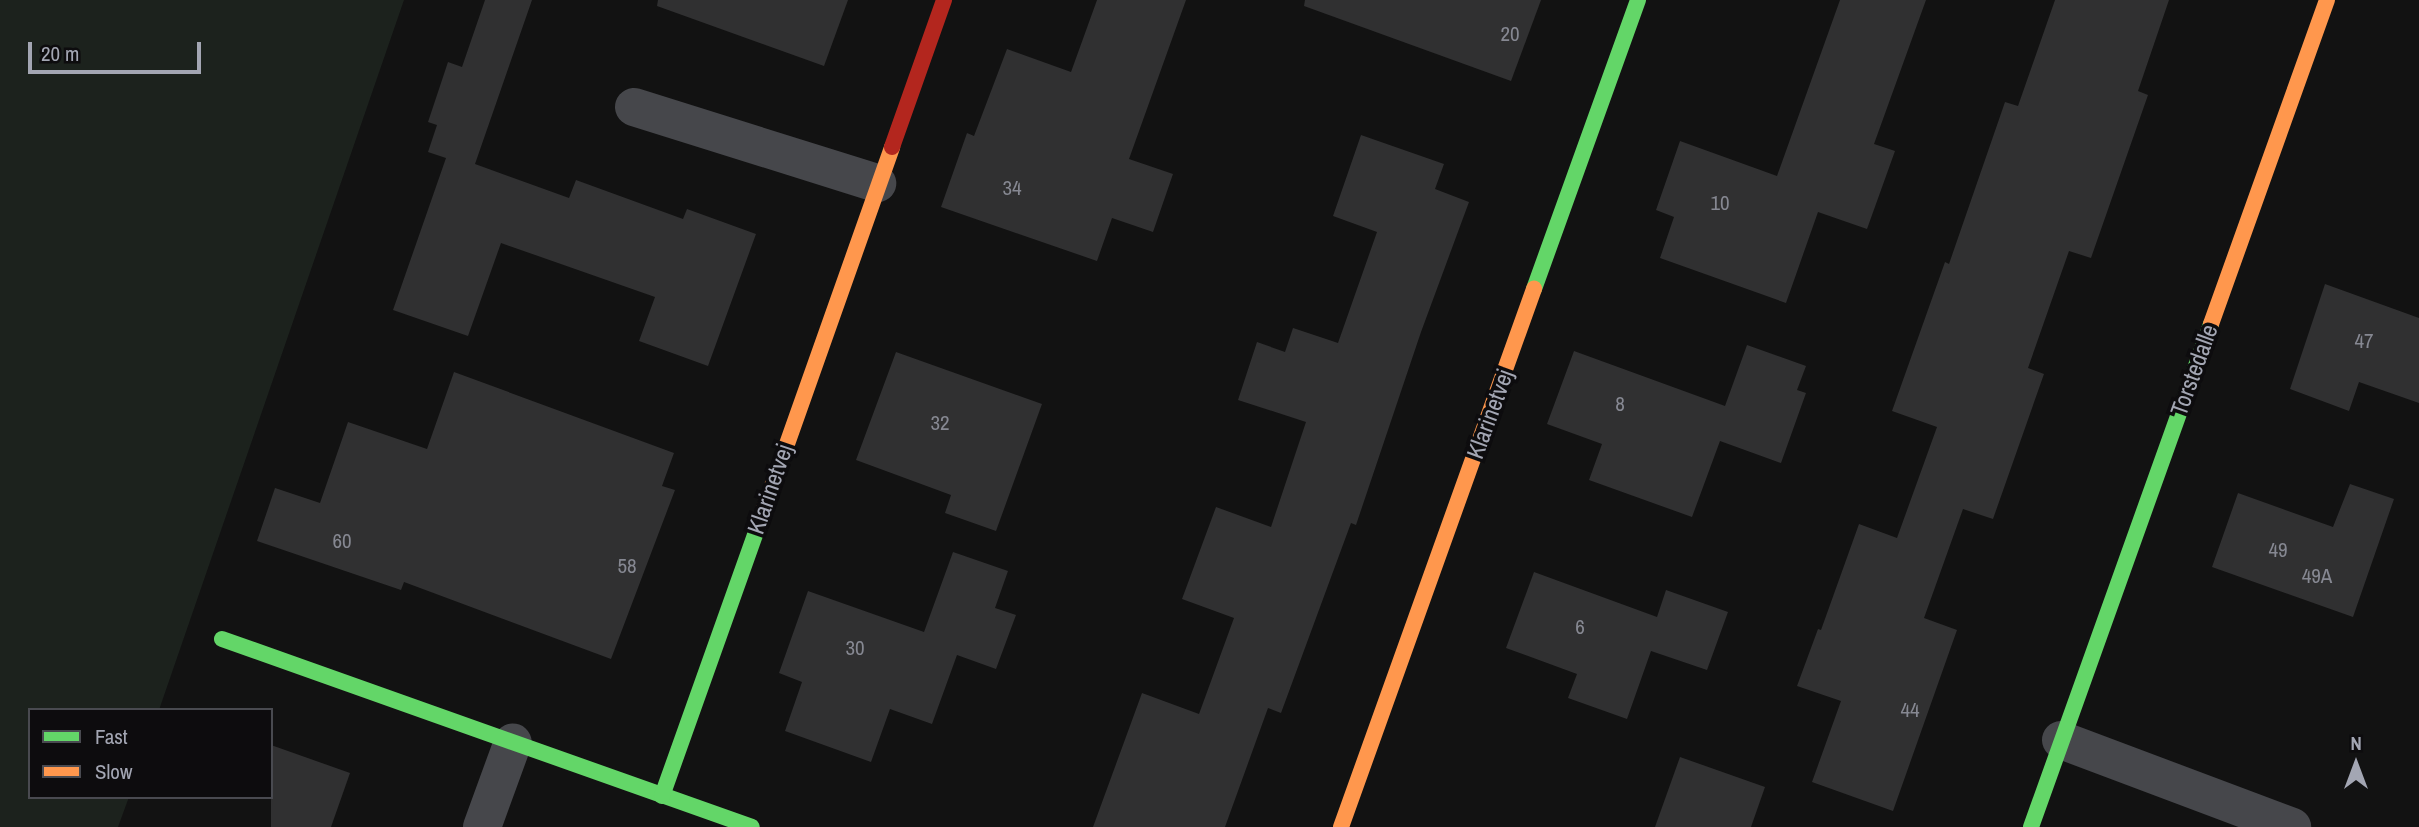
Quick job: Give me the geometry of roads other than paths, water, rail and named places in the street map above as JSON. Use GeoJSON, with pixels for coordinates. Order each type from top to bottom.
{"type":"FeatureCollection","features":[{"type":"Feature","properties":{"kind":"street","name":"Klarinetvej"},"geometry":{"type":"LineString","coordinates":[[662,796],[944,0]]}},
{"type":"Feature","properties":{"kind":"street","name":"Klarinetvej"},"geometry":{"type":"LineString","coordinates":[[1341,827],[1638,0]]}},
{"type":"Feature","properties":{"kind":"street","name":"Torstedalle"},"geometry":{"type":"LineString","coordinates":[[2031,827],[2327,0]]}},
{"type":"Feature","properties":{"kind":"street"},"geometry":{"type":"LineString","coordinates":[[634,107],[877,183]]}},
{"type":"Feature","properties":{"kind":"street"},"geometry":{"type":"LineString","coordinates":[[222,639],[752,827]]}},
{"type":"Feature","properties":{"kind":"street"},"geometry":{"type":"LineString","coordinates":[[2061,740],[2292,827]]}},
{"type":"Feature","properties":{"kind":"street"},"geometry":{"type":"LineString","coordinates":[[482,827],[513,742]]}}]}
